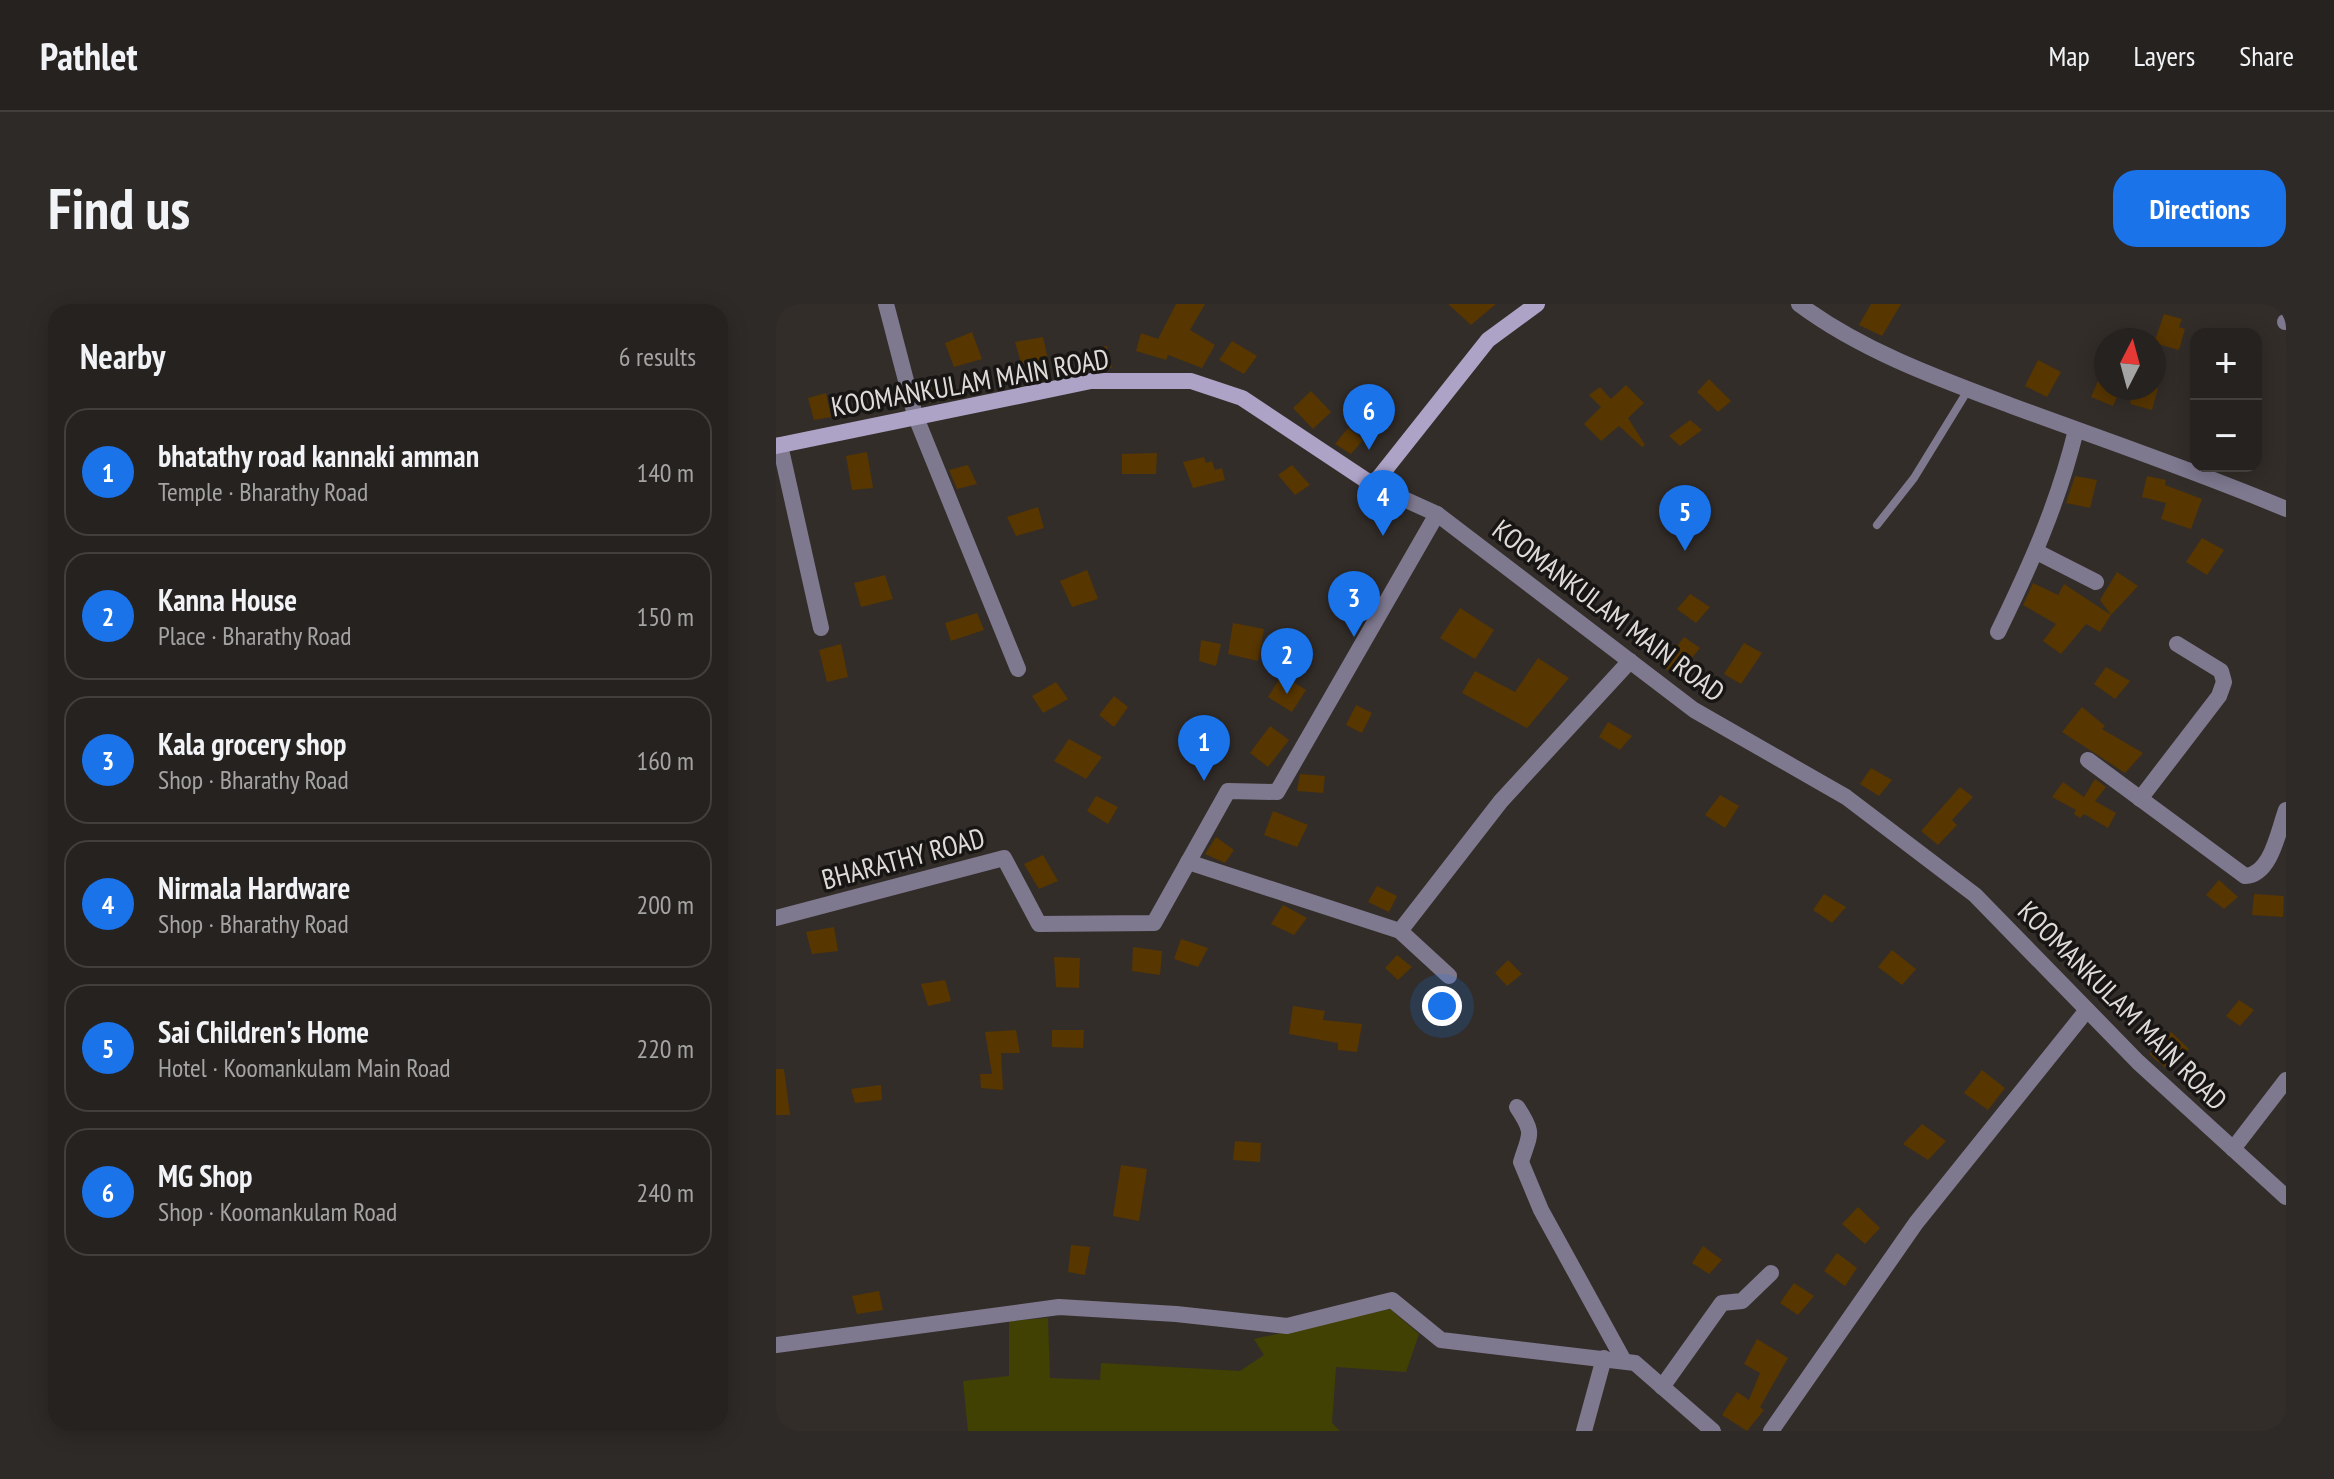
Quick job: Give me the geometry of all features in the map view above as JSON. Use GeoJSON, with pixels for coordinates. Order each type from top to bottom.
{"type":"FeatureCollection","features":[{"type":"Feature","properties":{"kind":"street"},"geometry":{"type":"LineString","coordinates":[[886,304],[915,415],[1018,669]]}},
{"type":"Feature","properties":{"kind":"street"},"geometry":{"type":"LineString","coordinates":[[1373,485],[1488,340],[1537,304]]}},
{"type":"Feature","properties":{"kind":"street"},"geometry":{"type":"LineString","coordinates":[[1799,304],[1826,324],[1968,390],[2200,473],[2286,509]]}},
{"type":"Feature","properties":{"kind":"street","name":"KOOMANKULAM MAIN ROAD"},"geometry":{"type":"LineString","coordinates":[[778,445],[1091,381],[1191,381],[1242,398],[1373,485],[1437,514],[1694,710],[1846,797],[1975,895],[2138,1062],[2286,1197]]}},
{"type":"Feature","properties":{"kind":"street"},"geometry":{"type":"LineString","coordinates":[[1998,632],[2037,552],[2063,484],[2076,430]]}},
{"type":"Feature","properties":{"kind":"street"},"geometry":{"type":"LineString","coordinates":[[778,445],[821,628]]}},
{"type":"Feature","properties":{"kind":"street","name":"BHARATHY ROAD"},"geometry":{"type":"LineString","coordinates":[[776,918],[1004,858],[1039,924],[1154,923],[1228,791],[1277,792],[1437,514]]}},
{"type":"Feature","properties":{"kind":"street"},"geometry":{"type":"LineString","coordinates":[[2037,552],[2096,582]]}},
{"type":"Feature","properties":{"kind":"street"},"geometry":{"type":"LineString","coordinates":[[2140,799],[2219,696],[2224,682],[2221,671],[2177,644]]}},
{"type":"Feature","properties":{"kind":"street"},"geometry":{"type":"LineString","coordinates":[[1400,931],[1501,801],[1630,661]]}},
{"type":"Feature","properties":{"kind":"street"},"geometry":{"type":"LineString","coordinates":[[2088,760],[2245,876],[2255,876],[2263,869],[2286,810]]}},
{"type":"Feature","properties":{"kind":"street"},"geometry":{"type":"LineString","coordinates":[[1188,862],[1400,931],[1449,976]]}},
{"type":"Feature","properties":{"kind":"street"},"geometry":{"type":"LineString","coordinates":[[1771,1431],[1916,1223],[2087,1010]]}},
{"type":"Feature","properties":{"kind":"street"},"geometry":{"type":"LineString","coordinates":[[2233,1149],[2286,1080]]}},
{"type":"Feature","properties":{"kind":"street"},"geometry":{"type":"LineString","coordinates":[[1517,1107],[1530,1126],[1531,1137],[1521,1162],[1531,1186],[1624,1361]]}},
{"type":"Feature","properties":{"kind":"street"},"geometry":{"type":"LineString","coordinates":[[1662,1387],[1722,1303],[1742,1301],[1771,1273]]}},
{"type":"Feature","properties":{"kind":"street"},"geometry":{"type":"LineString","coordinates":[[776,1345],[1059,1307],[1176,1314],[1287,1326],[1392,1300],[1441,1340],[1635,1363],[1713,1431]]}},
{"type":"Feature","properties":{"kind":"street"},"geometry":{"type":"LineString","coordinates":[[1584,1431],[1604,1358]]}},
{"type":"Feature","properties":{"kind":"lane"},"geometry":{"type":"LineString","coordinates":[[1877,525],[1914,478],[1968,390]]}},
{"type":"Feature","properties":{"kind":"shaded area"},"geometry":{"type":"Polygon","coordinates":[[[1390,1309],[1419,1334],[1406,1372],[1336,1367],[1332,1423],[1340,1431],[968,1431],[963,1381],[1009,1376],[1009,1321],[1048,1318],[1050,1378],[1100,1380],[1101,1363],[1240,1371],[1264,1355],[1254,1339],[1390,1309]]]}},
{"type":"Feature","properties":{"kind":"building"},"geometry":{"type":"Polygon","coordinates":[[[1176,304],[1205,304],[1190,330],[1215,345],[1202,368],[1168,355],[1166,360],[1136,351],[1141,333],[1158,339],[1176,304]]]}},
{"type":"Feature","properties":{"kind":"building"},"geometry":{"type":"Polygon","coordinates":[[[1448,304],[1496,304],[1471,325],[1448,304]]]}},
{"type":"Feature","properties":{"kind":"building"},"geometry":{"type":"Polygon","coordinates":[[[1871,304],[1901,304],[1882,336],[1859,325],[1871,304]]]}},
{"type":"Feature","properties":{"kind":"building"},"geometry":{"type":"Polygon","coordinates":[[[2164,314],[2182,319],[2179,327],[2185,329],[2179,350],[2166,346],[2166,328],[2159,328],[2164,314]]]}},
{"type":"Feature","properties":{"kind":"building"},"geometry":{"type":"Polygon","coordinates":[[[972,332],[982,359],[954,367],[945,343],[972,332]]]}},
{"type":"Feature","properties":{"kind":"building"},"geometry":{"type":"Polygon","coordinates":[[[1043,337],[1049,364],[1023,369],[1015,342],[1043,337]]]}},
{"type":"Feature","properties":{"kind":"building"},"geometry":{"type":"Polygon","coordinates":[[[1232,341],[1257,356],[1244,374],[1219,360],[1232,341]]]}},
{"type":"Feature","properties":{"kind":"building"},"geometry":{"type":"Polygon","coordinates":[[[1107,346],[1112,368],[1097,370],[1092,350],[1107,346]]]}},
{"type":"Feature","properties":{"kind":"building"},"geometry":{"type":"Polygon","coordinates":[[[2038,360],[2061,372],[2047,397],[2025,386],[2038,360]]]}},
{"type":"Feature","properties":{"kind":"building"},"geometry":{"type":"Polygon","coordinates":[[[947,376],[950,399],[924,404],[918,382],[947,376]]]}},
{"type":"Feature","properties":{"kind":"building"},"geometry":{"type":"Polygon","coordinates":[[[1709,379],[1731,401],[1718,412],[1697,392],[1709,379]]]}},
{"type":"Feature","properties":{"kind":"building"},"geometry":{"type":"Polygon","coordinates":[[[1626,385],[1644,403],[1628,418],[1645,445],[1642,447],[1619,426],[1601,441],[1584,424],[1601,407],[1589,395],[1600,387],[1611,399],[1626,385]]]}},
{"type":"Feature","properties":{"kind":"building"},"geometry":{"type":"Polygon","coordinates":[[[1311,391],[1331,412],[1313,429],[1293,408],[1311,391]]]}},
{"type":"Feature","properties":{"kind":"building"},"geometry":{"type":"Polygon","coordinates":[[[826,393],[831,417],[814,420],[808,398],[826,393]]]}},
{"type":"Feature","properties":{"kind":"building"},"geometry":{"type":"Polygon","coordinates":[[[2098,400],[2116,400],[2113,406],[2098,400]]]}},
{"type":"Feature","properties":{"kind":"building"},"geometry":{"type":"Polygon","coordinates":[[[2131,400],[2155,400],[2152,410],[2130,404],[2131,400]]]}},
{"type":"Feature","properties":{"kind":"building"},"geometry":{"type":"Polygon","coordinates":[[[1690,420],[1702,430],[1680,446],[1669,436],[1690,420]]]}},
{"type":"Feature","properties":{"kind":"building"},"geometry":{"type":"Polygon","coordinates":[[[1348,428],[1363,440],[1351,454],[1335,444],[1348,428]]]}},
{"type":"Feature","properties":{"kind":"building"},"geometry":{"type":"Polygon","coordinates":[[[867,452],[873,488],[852,490],[846,456],[867,452]]]}},
{"type":"Feature","properties":{"kind":"building"},"geometry":{"type":"Polygon","coordinates":[[[1157,453],[1156,474],[1122,474],[1122,454],[1157,453]]]}},
{"type":"Feature","properties":{"kind":"building"},"geometry":{"type":"Polygon","coordinates":[[[1204,457],[1206,463],[1212,461],[1215,470],[1222,468],[1225,480],[1193,488],[1183,462],[1204,457]]]}},
{"type":"Feature","properties":{"kind":"building"},"geometry":{"type":"Polygon","coordinates":[[[968,465],[977,484],[957,489],[949,470],[968,465]]]}},
{"type":"Feature","properties":{"kind":"building"},"geometry":{"type":"Polygon","coordinates":[[[1292,465],[1310,485],[1295,495],[1278,475],[1292,465]]]}},
{"type":"Feature","properties":{"kind":"building"},"geometry":{"type":"Polygon","coordinates":[[[2075,476],[2097,480],[2090,508],[2066,503],[2075,476]]]}},
{"type":"Feature","properties":{"kind":"building"},"geometry":{"type":"Polygon","coordinates":[[[2147,476],[2166,480],[2165,485],[2202,499],[2191,529],[2161,519],[2166,503],[2142,497],[2147,476]]]}},
{"type":"Feature","properties":{"kind":"building"},"geometry":{"type":"Polygon","coordinates":[[[1038,507],[1044,528],[1016,536],[1007,517],[1038,507]]]}},
{"type":"Feature","properties":{"kind":"building"},"geometry":{"type":"Polygon","coordinates":[[[2202,538],[2224,550],[2207,575],[2186,562],[2202,538]]]}},
{"type":"Feature","properties":{"kind":"building"},"geometry":{"type":"Polygon","coordinates":[[[1087,570],[1098,599],[1072,607],[1060,581],[1087,570]]]}},
{"type":"Feature","properties":{"kind":"building"},"geometry":{"type":"Polygon","coordinates":[[[2117,572],[2138,586],[2111,615],[2100,600],[2117,572]]]}},
{"type":"Feature","properties":{"kind":"building"},"geometry":{"type":"Polygon","coordinates":[[[885,575],[893,599],[861,607],[854,583],[885,575]]]}},
{"type":"Feature","properties":{"kind":"building"},"geometry":{"type":"Polygon","coordinates":[[[2033,583],[2058,595],[2064,584],[2111,615],[2100,632],[2086,624],[2061,654],[2043,641],[2056,624],[2023,605],[2033,583]]]}},
{"type":"Feature","properties":{"kind":"building"},"geometry":{"type":"Polygon","coordinates":[[[1690,594],[1710,607],[1696,623],[1677,609],[1690,594]]]}},
{"type":"Feature","properties":{"kind":"building"},"geometry":{"type":"Polygon","coordinates":[[[1460,608],[1494,630],[1475,659],[1440,638],[1460,608]]]}},
{"type":"Feature","properties":{"kind":"building"},"geometry":{"type":"Polygon","coordinates":[[[977,613],[984,630],[951,641],[945,623],[977,613]]]}},
{"type":"Feature","properties":{"kind":"building"},"geometry":{"type":"Polygon","coordinates":[[[1233,623],[1264,629],[1258,661],[1228,654],[1233,623]]]}},
{"type":"Feature","properties":{"kind":"building"},"geometry":{"type":"Polygon","coordinates":[[[1684,637],[1700,648],[1677,676],[1662,666],[1684,637]]]}},
{"type":"Feature","properties":{"kind":"building"},"geometry":{"type":"Polygon","coordinates":[[[1201,640],[1221,644],[1216,666],[1199,661],[1201,640]]]}},
{"type":"Feature","properties":{"kind":"building"},"geometry":{"type":"Polygon","coordinates":[[[1744,643],[1762,653],[1741,684],[1724,674],[1744,643]]]}},
{"type":"Feature","properties":{"kind":"building"},"geometry":{"type":"Polygon","coordinates":[[[841,644],[848,677],[827,682],[819,650],[841,644]]]}},
{"type":"Feature","properties":{"kind":"building"},"geometry":{"type":"Polygon","coordinates":[[[1538,658],[1569,678],[1527,728],[1462,693],[1475,671],[1515,692],[1538,658]]]}},
{"type":"Feature","properties":{"kind":"building"},"geometry":{"type":"Polygon","coordinates":[[[2106,667],[2130,681],[2115,699],[2094,684],[2106,667]]]}},
{"type":"Feature","properties":{"kind":"building"},"geometry":{"type":"Polygon","coordinates":[[[1282,675],[1306,690],[1292,712],[1268,697],[1282,675]]]}},
{"type":"Feature","properties":{"kind":"building"},"geometry":{"type":"Polygon","coordinates":[[[1056,682],[1068,699],[1043,713],[1032,696],[1056,682]]]}},
{"type":"Feature","properties":{"kind":"building"},"geometry":{"type":"Polygon","coordinates":[[[1114,696],[1128,707],[1114,727],[1099,715],[1114,696]]]}},
{"type":"Feature","properties":{"kind":"building"},"geometry":{"type":"Polygon","coordinates":[[[1356,705],[1372,713],[1362,733],[1346,725],[1356,705]]]}},
{"type":"Feature","properties":{"kind":"building"},"geometry":{"type":"Polygon","coordinates":[[[2082,707],[2105,726],[2102,729],[2143,753],[2125,773],[2062,732],[2082,707]]]}},
{"type":"Feature","properties":{"kind":"building"},"geometry":{"type":"Polygon","coordinates":[[[1608,722],[1632,736],[1620,750],[1599,737],[1608,722]]]}},
{"type":"Feature","properties":{"kind":"building"},"geometry":{"type":"Polygon","coordinates":[[[1270,726],[1289,740],[1268,767],[1250,753],[1270,726]]]}},
{"type":"Feature","properties":{"kind":"building"},"geometry":{"type":"Polygon","coordinates":[[[1069,739],[1102,757],[1086,779],[1054,761],[1069,739]]]}},
{"type":"Feature","properties":{"kind":"building"},"geometry":{"type":"Polygon","coordinates":[[[1871,768],[1892,780],[1879,796],[1860,784],[1871,768]]]}},
{"type":"Feature","properties":{"kind":"building"},"geometry":{"type":"Polygon","coordinates":[[[1300,774],[1325,776],[1323,793],[1297,791],[1300,774]]]}},
{"type":"Feature","properties":{"kind":"building"},"geometry":{"type":"Polygon","coordinates":[[[2095,779],[2106,787],[2095,801],[2116,813],[2108,828],[2084,814],[2080,818],[2074,814],[2076,810],[2052,797],[2063,782],[2084,797],[2095,779]]]}},
{"type":"Feature","properties":{"kind":"building"},"geometry":{"type":"Polygon","coordinates":[[[1960,787],[1973,797],[1952,820],[1957,825],[1938,845],[1921,831],[1960,787]]]}},
{"type":"Feature","properties":{"kind":"building"},"geometry":{"type":"Polygon","coordinates":[[[1720,795],[1739,806],[1725,828],[1705,815],[1720,795]]]}},
{"type":"Feature","properties":{"kind":"building"},"geometry":{"type":"Polygon","coordinates":[[[1096,796],[1118,807],[1108,824],[1087,811],[1096,796]]]}},
{"type":"Feature","properties":{"kind":"building"},"geometry":{"type":"Polygon","coordinates":[[[1273,811],[1308,825],[1297,847],[1264,835],[1273,811]]]}},
{"type":"Feature","properties":{"kind":"building"},"geometry":{"type":"Polygon","coordinates":[[[1216,837],[1234,850],[1225,863],[1205,854],[1216,837]]]}},
{"type":"Feature","properties":{"kind":"building"},"geometry":{"type":"Polygon","coordinates":[[[1043,855],[1058,881],[1039,889],[1024,864],[1043,855]]]}},
{"type":"Feature","properties":{"kind":"building"},"geometry":{"type":"Polygon","coordinates":[[[2219,880],[2238,897],[2224,909],[2206,895],[2219,880]]]}},
{"type":"Feature","properties":{"kind":"building"},"geometry":{"type":"Polygon","coordinates":[[[1377,886],[1397,896],[1389,912],[1368,902],[1377,886]]]}},
{"type":"Feature","properties":{"kind":"building"},"geometry":{"type":"Polygon","coordinates":[[[1824,894],[1846,907],[1832,923],[1813,910],[1824,894]]]}},
{"type":"Feature","properties":{"kind":"building"},"geometry":{"type":"Polygon","coordinates":[[[2254,894],[2284,896],[2283,917],[2252,915],[2254,894]]]}},
{"type":"Feature","properties":{"kind":"building"},"geometry":{"type":"Polygon","coordinates":[[[1283,905],[1307,918],[1294,935],[1271,924],[1283,905]]]}},
{"type":"Feature","properties":{"kind":"building"},"geometry":{"type":"Polygon","coordinates":[[[834,927],[838,951],[812,954],[806,932],[834,927]]]}},
{"type":"Feature","properties":{"kind":"building"},"geometry":{"type":"Polygon","coordinates":[[[1181,939],[1208,948],[1198,967],[1174,959],[1181,939]]]}},
{"type":"Feature","properties":{"kind":"building"},"geometry":{"type":"Polygon","coordinates":[[[1133,947],[1162,951],[1160,975],[1132,971],[1133,947]]]}},
{"type":"Feature","properties":{"kind":"building"},"geometry":{"type":"Polygon","coordinates":[[[1892,950],[1916,969],[1902,985],[1878,967],[1892,950]]]}},
{"type":"Feature","properties":{"kind":"building"},"geometry":{"type":"Polygon","coordinates":[[[1397,955],[1412,967],[1398,980],[1385,968],[1397,955]]]}},
{"type":"Feature","properties":{"kind":"building"},"geometry":{"type":"Polygon","coordinates":[[[1054,957],[1080,958],[1079,988],[1056,987],[1054,957]]]}},
{"type":"Feature","properties":{"kind":"building"},"geometry":{"type":"Polygon","coordinates":[[[1508,960],[1522,974],[1507,986],[1495,973],[1508,960]]]}},
{"type":"Feature","properties":{"kind":"building"},"geometry":{"type":"Polygon","coordinates":[[[945,980],[951,1001],[928,1006],[921,984],[945,980]]]}},
{"type":"Feature","properties":{"kind":"building"},"geometry":{"type":"Polygon","coordinates":[[[1437,995],[1453,1006],[1437,1023],[1423,1012],[1437,995]]]}},
{"type":"Feature","properties":{"kind":"building"},"geometry":{"type":"Polygon","coordinates":[[[2239,1000],[2254,1010],[2240,1026],[2226,1016],[2239,1000]]]}},
{"type":"Feature","properties":{"kind":"building"},"geometry":{"type":"Polygon","coordinates":[[[1293,1006],[1325,1011],[1323,1020],[1362,1024],[1357,1052],[1338,1050],[1338,1043],[1289,1034],[1293,1006]]]}},
{"type":"Feature","properties":{"kind":"building"},"geometry":{"type":"Polygon","coordinates":[[[1016,1030],[1020,1053],[1001,1053],[1003,1090],[981,1088],[980,1074],[992,1074],[985,1032],[1016,1030]]]}},
{"type":"Feature","properties":{"kind":"building"},"geometry":{"type":"Polygon","coordinates":[[[1052,1030],[1084,1030],[1083,1048],[1052,1047],[1052,1030]]]}},
{"type":"Feature","properties":{"kind":"building"},"geometry":{"type":"Polygon","coordinates":[[[2171,1032],[2189,1049],[2167,1069],[2149,1054],[2171,1032]]]}},
{"type":"Feature","properties":{"kind":"building"},"geometry":{"type":"Polygon","coordinates":[[[776,1069],[784,1069],[790,1115],[776,1115],[776,1069]]]}},
{"type":"Feature","properties":{"kind":"building"},"geometry":{"type":"Polygon","coordinates":[[[1982,1070],[2005,1088],[1988,1110],[1964,1093],[1982,1070]]]}},
{"type":"Feature","properties":{"kind":"building"},"geometry":{"type":"Polygon","coordinates":[[[881,1085],[882,1100],[855,1103],[851,1089],[881,1085]]]}},
{"type":"Feature","properties":{"kind":"building"},"geometry":{"type":"Polygon","coordinates":[[[1922,1124],[1946,1141],[1928,1160],[1903,1144],[1922,1124]]]}},
{"type":"Feature","properties":{"kind":"building"},"geometry":{"type":"Polygon","coordinates":[[[1235,1141],[1261,1143],[1260,1162],[1233,1160],[1235,1141]]]}},
{"type":"Feature","properties":{"kind":"building"},"geometry":{"type":"Polygon","coordinates":[[[1121,1165],[1147,1169],[1139,1221],[1113,1216],[1121,1165]]]}},
{"type":"Feature","properties":{"kind":"building"},"geometry":{"type":"Polygon","coordinates":[[[1858,1207],[1880,1228],[1865,1244],[1842,1224],[1858,1207]]]}},
{"type":"Feature","properties":{"kind":"building"},"geometry":{"type":"Polygon","coordinates":[[[1071,1245],[1090,1247],[1085,1275],[1068,1272],[1071,1245]]]}},
{"type":"Feature","properties":{"kind":"building"},"geometry":{"type":"Polygon","coordinates":[[[1703,1246],[1722,1260],[1709,1274],[1692,1263],[1703,1246]]]}},
{"type":"Feature","properties":{"kind":"building"},"geometry":{"type":"Polygon","coordinates":[[[1837,1253],[1857,1268],[1845,1286],[1824,1271],[1837,1253]]]}},
{"type":"Feature","properties":{"kind":"building"},"geometry":{"type":"Polygon","coordinates":[[[1794,1283],[1814,1296],[1798,1315],[1780,1303],[1794,1283]]]}},
{"type":"Feature","properties":{"kind":"building"},"geometry":{"type":"Polygon","coordinates":[[[879,1291],[883,1310],[857,1314],[852,1296],[879,1291]]]}},
{"type":"Feature","properties":{"kind":"building"},"geometry":{"type":"Polygon","coordinates":[[[1757,1339],[1788,1358],[1760,1407],[1764,1410],[1747,1431],[1722,1415],[1737,1392],[1749,1400],[1760,1373],[1744,1364],[1757,1339]]]}},
{"type":"Feature","properties":{"kind":"place","name":"MG Shop"},"geometry":{"type":"Point","coordinates":[1369,450]}},
{"type":"Feature","properties":{"kind":"place","name":"Nirmala Hardware"},"geometry":{"type":"Point","coordinates":[1383,536]}},
{"type":"Feature","properties":{"kind":"place","name":"Sai Children's Home"},"geometry":{"type":"Point","coordinates":[1685,551]}},
{"type":"Feature","properties":{"kind":"place","name":"Kala grocery shop"},"geometry":{"type":"Point","coordinates":[1354,637]}},
{"type":"Feature","properties":{"kind":"place","name":"Kanna House"},"geometry":{"type":"Point","coordinates":[1287,694]}},
{"type":"Feature","properties":{"kind":"place","name":"bhatathy road kannaki amman"},"geometry":{"type":"Point","coordinates":[1204,781]}}]}
